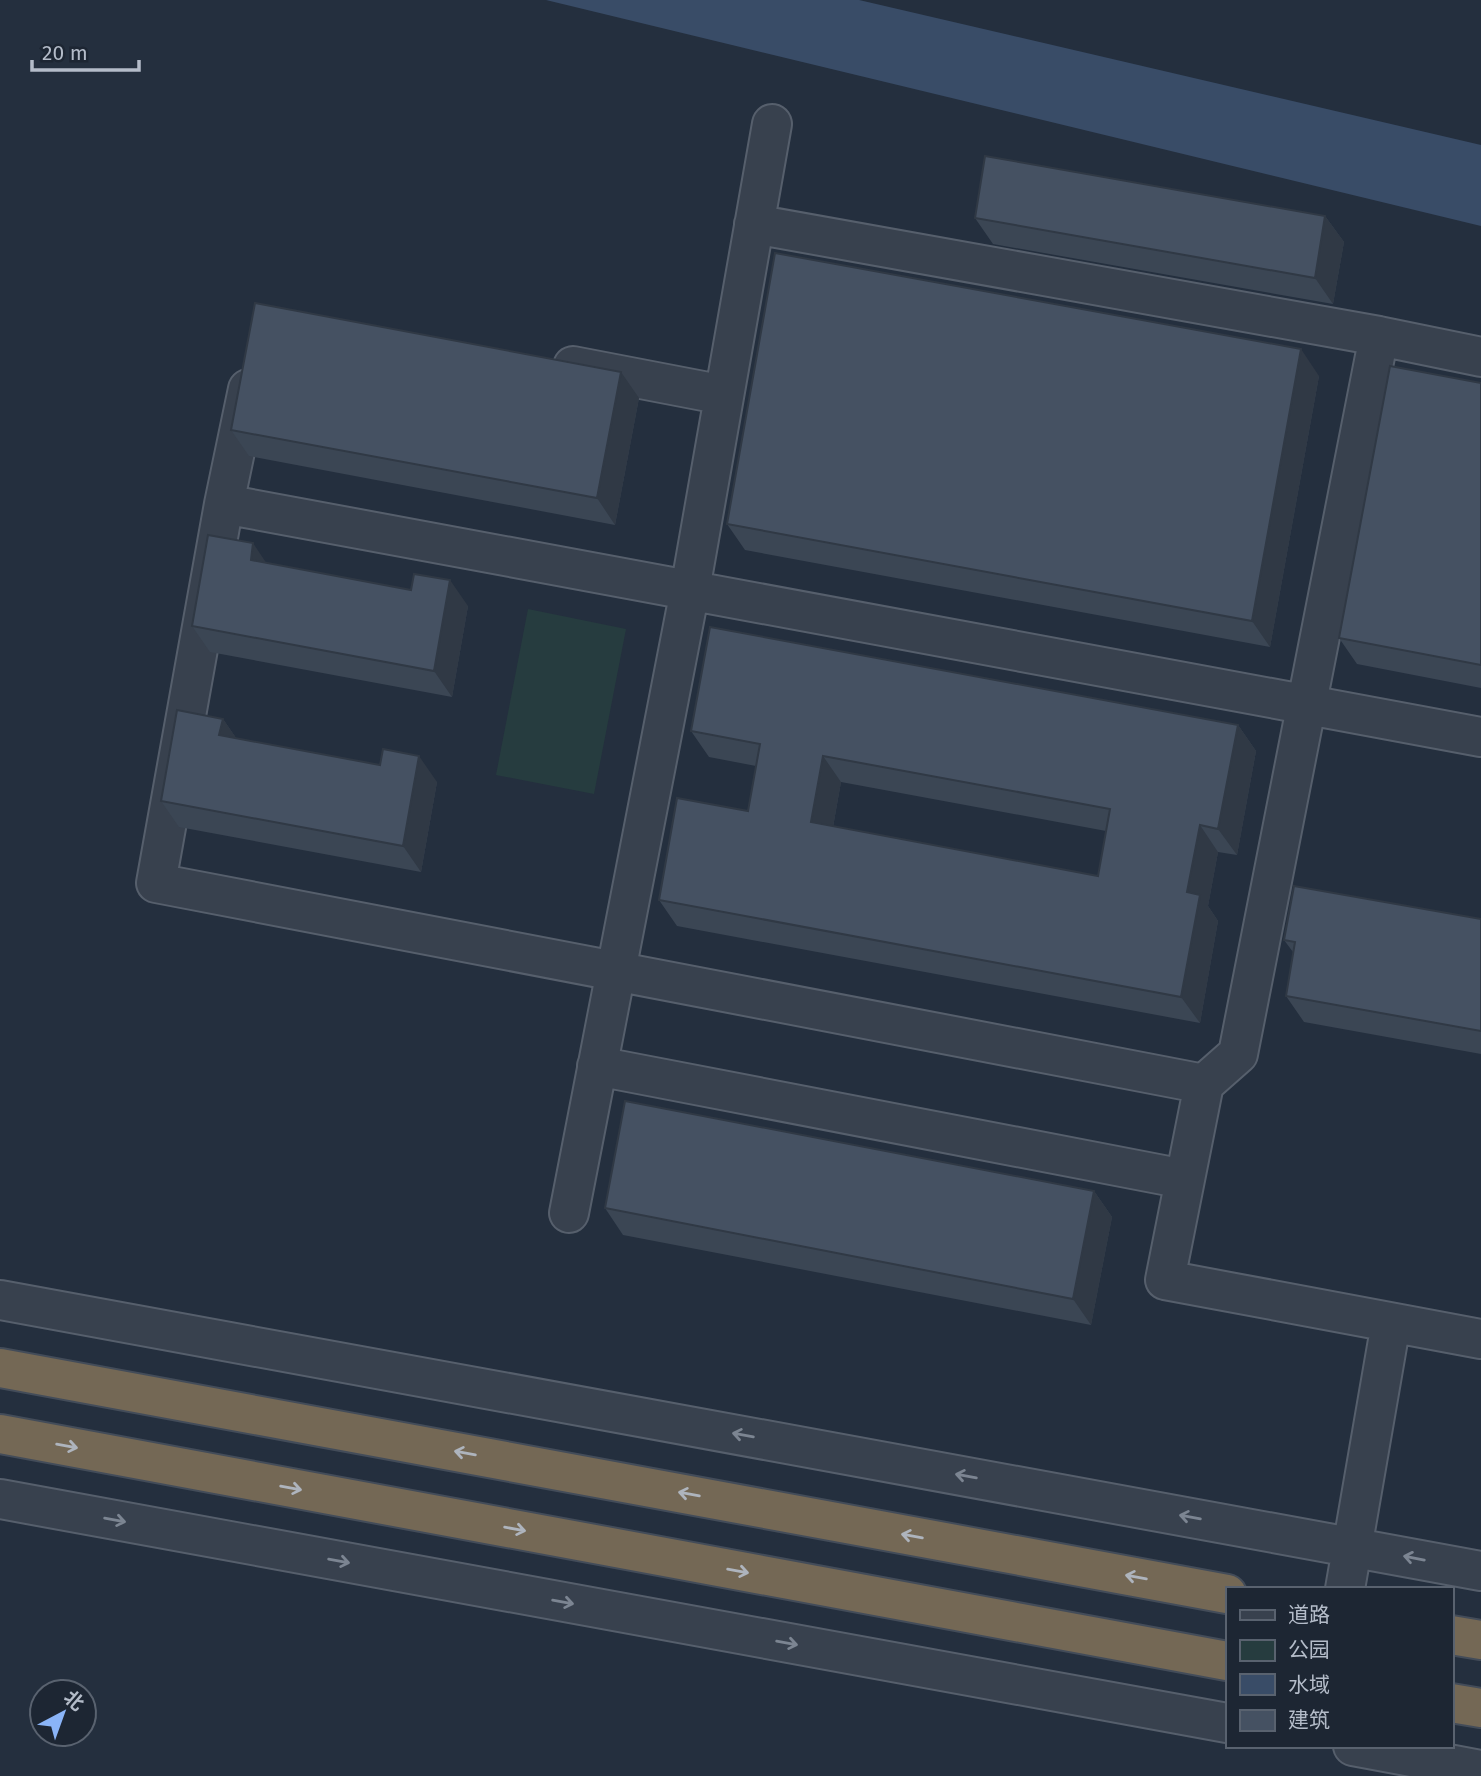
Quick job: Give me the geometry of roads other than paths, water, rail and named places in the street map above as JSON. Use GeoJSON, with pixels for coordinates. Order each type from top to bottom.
{"type":"FeatureCollection","features":[{"type":"Feature","properties":{"kind":"highway"},"geometry":{"type":"LineString","coordinates":[[0,1367],[1226,1594]]}},
{"type":"Feature","properties":{"kind":"highway"},"geometry":{"type":"LineString","coordinates":[[0,1434],[1226,1661]]}},
{"type":"Feature","properties":{"kind":"highway"},"geometry":{"type":"LineString","coordinates":[[1453,1635],[1481,1640]]}},
{"type":"Feature","properties":{"kind":"highway"},"geometry":{"type":"LineString","coordinates":[[1453,1703],[1481,1708]]}},
{"type":"Feature","properties":{"kind":"street"},"geometry":{"type":"LineString","coordinates":[[569,1213],[690,590],[772,124]]}},
{"type":"Feature","properties":{"kind":"street"},"geometry":{"type":"LineString","coordinates":[[754,224],[1379,336],[1481,357]]}},
{"type":"Feature","properties":{"kind":"street"},"geometry":{"type":"LineString","coordinates":[[1379,336],[1238,1054],[1204,1084],[1165,1280],[1481,1339]]}},
{"type":"Feature","properties":{"kind":"street"},"geometry":{"type":"LineString","coordinates":[[535,359],[724,395]]}},
{"type":"Feature","properties":{"kind":"street"},"geometry":{"type":"LineString","coordinates":[[253,360],[224,504],[156,883],[1204,1084]]}},
{"type":"Feature","properties":{"kind":"street"},"geometry":{"type":"LineString","coordinates":[[224,504],[1481,737]]}},
{"type":"Feature","properties":{"kind":"street"},"geometry":{"type":"LineString","coordinates":[[597,1066],[1184,1179]]}},
{"type":"Feature","properties":{"kind":"street"},"geometry":{"type":"LineString","coordinates":[[0,1300],[1481,1571]]}},
{"type":"Feature","properties":{"kind":"street"},"geometry":{"type":"LineString","coordinates":[[1345,1587],[1391,1323]]}},
{"type":"Feature","properties":{"kind":"street"},"geometry":{"type":"LineString","coordinates":[[0,1499],[1226,1723]]}},
{"type":"Feature","properties":{"kind":"street"},"geometry":{"type":"LineString","coordinates":[[1364,1748],[1481,1770]]}},
{"type":"Feature","properties":{"kind":"water"},"geometry":{"type":"Polygon","coordinates":[[[546,0],[859,0],[1481,145],[1481,226],[546,0]]]}}]}
